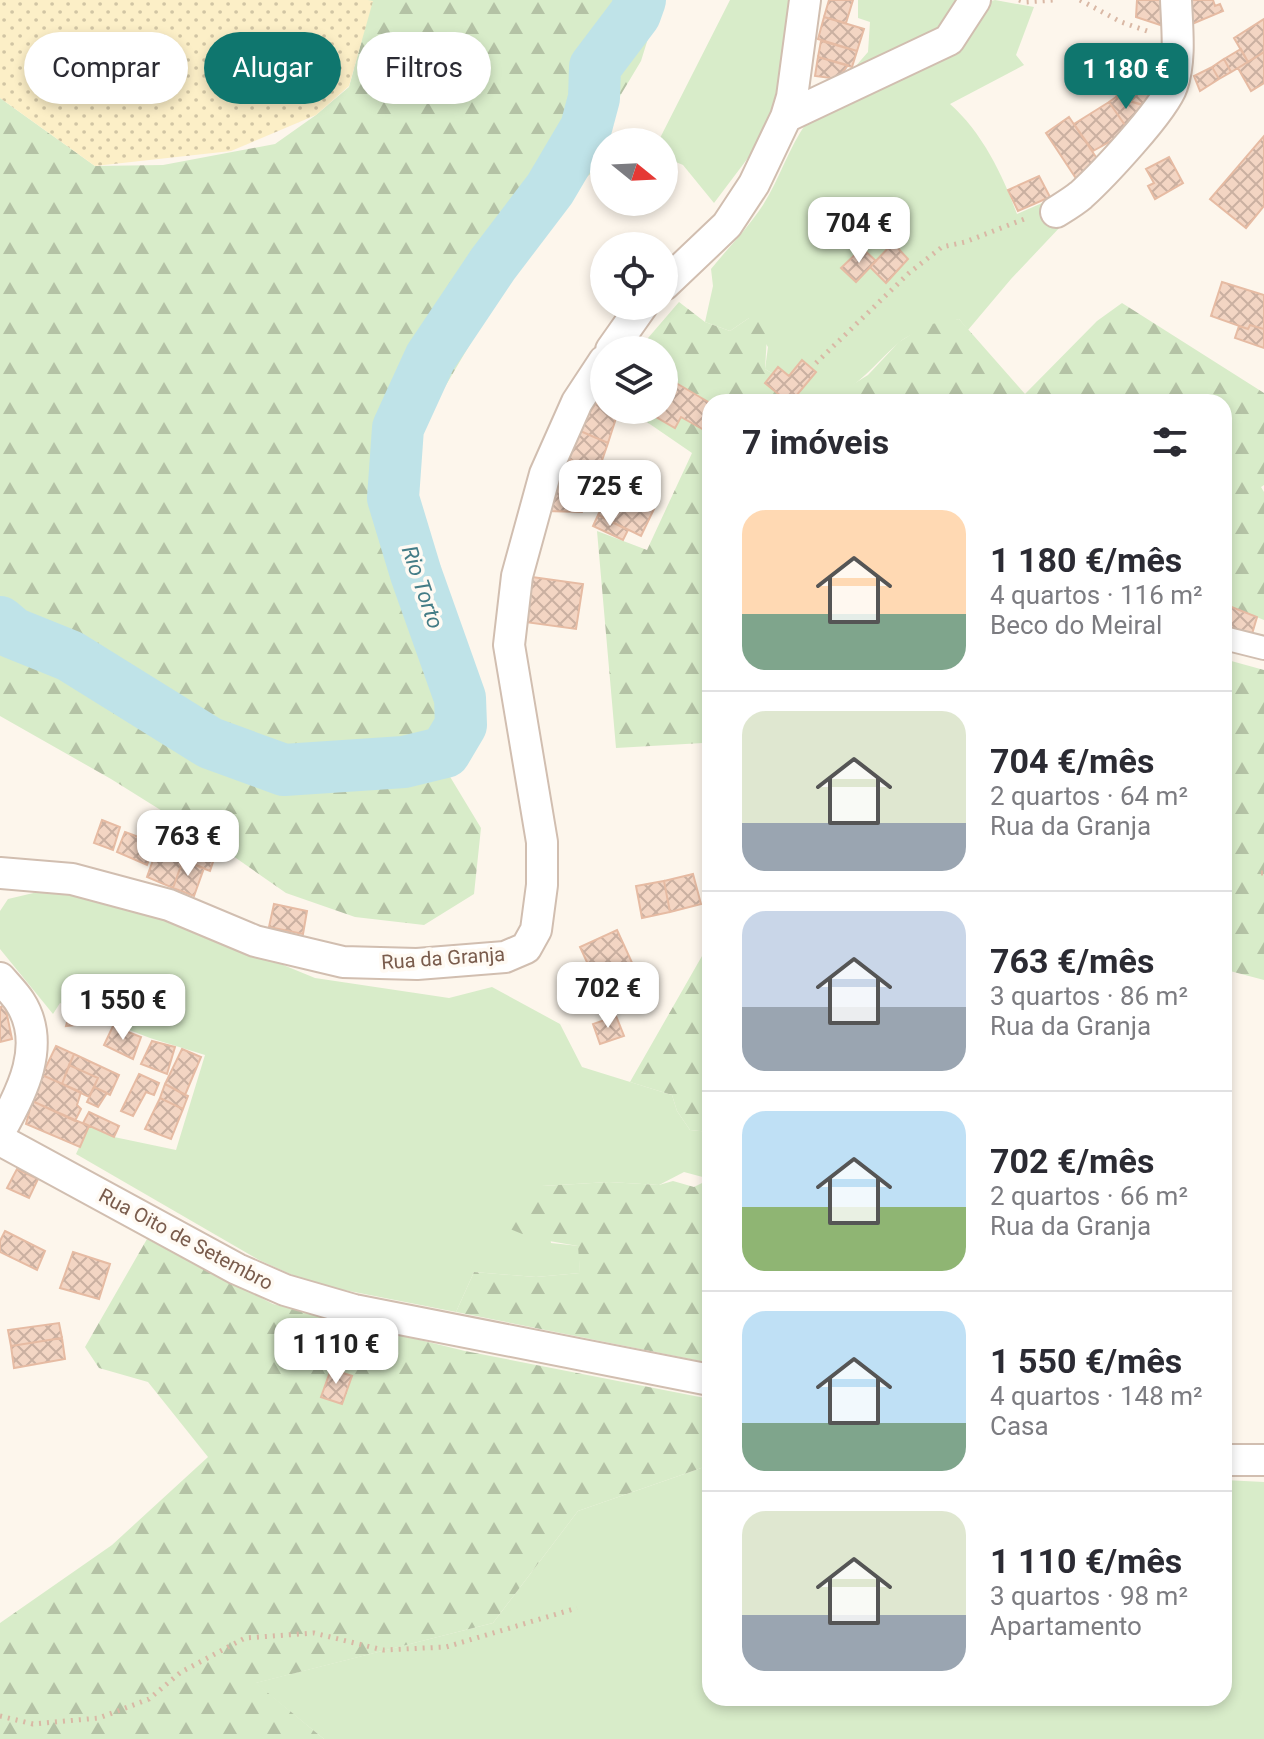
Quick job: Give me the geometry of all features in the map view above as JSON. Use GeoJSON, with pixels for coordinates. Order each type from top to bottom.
{"type":"FeatureCollection","features":[{"type":"Feature","properties":{"kind":"street"},"geometry":{"type":"LineString","coordinates":[[678,272],[727,225],[754,184],[786,117],[792,97],[805,0]]}},
{"type":"Feature","properties":{"kind":"street"},"geometry":{"type":"LineString","coordinates":[[786,117],[949,40],[975,0]]}},
{"type":"Feature","properties":{"kind":"street"},"geometry":{"type":"LineString","coordinates":[[1056,212],[1080,196],[1131,141],[1172,86],[1177,41],[1176,0]]}},
{"type":"Feature","properties":{"kind":"street","name":"Rua da Granja"},"geometry":{"type":"LineString","coordinates":[[0,873],[72,879],[169,905],[255,941],[343,962],[417,964],[505,957],[526,948],[536,930],[542,885],[542,842],[509,645],[517,576],[545,474],[577,402],[590,382]]}},
{"type":"Feature","properties":{"kind":"street"},"geometry":{"type":"LineString","coordinates":[[1232,640],[1264,648]]}},
{"type":"Feature","properties":{"kind":"street"},"geometry":{"type":"LineString","coordinates":[[0,978],[20,1002],[30,1024],[33,1048],[21,1093],[0,1131]]}},
{"type":"Feature","properties":{"kind":"street","name":"Rua Oito de Setembro"},"geometry":{"type":"LineString","coordinates":[[0,1140],[237,1269],[285,1290],[354,1310],[702,1378]]}},
{"type":"Feature","properties":{"kind":"street"},"geometry":{"type":"LineString","coordinates":[[1232,1460],[1264,1460]]}},
{"type":"Feature","properties":{"kind":"path"},"geometry":{"type":"LineString","coordinates":[[1019,0],[1054,0]]}},
{"type":"Feature","properties":{"kind":"path"},"geometry":{"type":"LineString","coordinates":[[1080,0],[1121,22],[1177,41]]}},
{"type":"Feature","properties":{"kind":"path"},"geometry":{"type":"LineString","coordinates":[[816,363],[909,273],[942,247],[965,242],[1018,219],[1056,212]]}},
{"type":"Feature","properties":{"kind":"path"},"geometry":{"type":"LineString","coordinates":[[0,1716],[33,1724],[99,1718],[149,1699],[181,1672],[245,1638],[314,1633],[383,1650],[446,1647],[577,1608]]}},
{"type":"Feature","properties":{"kind":"green space"},"geometry":{"type":"Polygon","coordinates":[[[349,0],[660,0],[641,61],[620,96],[610,128],[590,128],[590,174],[562,197],[534,235],[422,426],[407,467],[409,518],[455,637],[476,719],[449,775],[481,828],[474,894],[424,925],[355,917],[286,893],[223,849],[111,779],[0,716],[0,98],[95,166],[163,165],[275,144],[329,104],[341,104],[341,94],[349,87],[357,57],[357,104],[491,104],[491,32],[360,32],[349,0]]]}},
{"type":"Feature","properties":{"kind":"green space"},"geometry":{"type":"Polygon","coordinates":[[[730,0],[794,0],[784,81],[760,142],[714,203],[678,163],[678,128],[665,128],[730,0]]]}},
{"type":"Feature","properties":{"kind":"green space"},"geometry":{"type":"Polygon","coordinates":[[[858,0],[965,0],[955,20],[841,83],[868,52],[870,22],[858,18],[858,0]]]}},
{"type":"Feature","properties":{"kind":"green space"},"geometry":{"type":"Polygon","coordinates":[[[995,0],[1034,7],[1016,55],[1024,65],[950,104],[972,127],[990,154],[1017,214],[1049,200],[1062,225],[968,330],[959,319],[929,328],[901,341],[847,390],[838,394],[798,394],[791,385],[765,369],[768,347],[749,318],[730,331],[705,322],[713,286],[711,269],[763,205],[807,122],[979,4],[995,0]]]}},
{"type":"Feature","properties":{"kind":"green space"},"geometry":{"type":"Polygon","coordinates":[[[679,302],[705,322],[730,331],[749,318],[768,319],[765,369],[791,385],[798,394],[702,394],[702,743],[616,748],[597,531],[647,550],[692,453],[650,424],[678,424],[678,336],[650,336],[664,320],[678,320],[679,302]]]}},
{"type":"Feature","properties":{"kind":"green space"},"geometry":{"type":"Polygon","coordinates":[[[1122,303],[1264,393],[1264,485],[1261,487],[1264,492],[1264,620],[1232,607],[1232,394],[1025,394],[1097,321],[1122,303]]]}},
{"type":"Feature","properties":{"kind":"green space"},"geometry":{"type":"Polygon","coordinates":[[[959,319],[1025,394],[838,394],[868,375],[899,342],[926,325],[959,319]]]}},
{"type":"Feature","properties":{"kind":"green space"},"geometry":{"type":"Polygon","coordinates":[[[1232,661],[1264,670],[1264,980],[1232,972],[1232,661]]]}},
{"type":"Feature","properties":{"kind":"green space"},"geometry":{"type":"Polygon","coordinates":[[[72,889],[191,927],[315,978],[449,998],[492,987],[560,1024],[582,1067],[672,1095],[677,1111],[690,1130],[702,1131],[702,1177],[684,1172],[659,1185],[609,1182],[542,1186],[551,1243],[579,1246],[580,1273],[536,1277],[474,1272],[456,1312],[339,1289],[297,1277],[259,1260],[76,1154],[89,1126],[114,1137],[176,1150],[205,1055],[150,1038],[60,1003],[53,1014],[0,949],[0,911],[8,899],[46,890],[72,889]]]}},
{"type":"Feature","properties":{"kind":"green space"},"geometry":{"type":"Polygon","coordinates":[[[702,956],[702,1131],[690,1130],[677,1111],[672,1095],[630,1082],[702,956]]]}},
{"type":"Feature","properties":{"kind":"green space"},"geometry":{"type":"Polygon","coordinates":[[[673,1181],[694,1187],[702,1183],[702,1361],[456,1312],[474,1272],[536,1277],[580,1273],[578,1246],[532,1238],[510,1229],[516,1201],[542,1186],[609,1182],[659,1185],[673,1181]]]}},
{"type":"Feature","properties":{"kind":"green space"},"geometry":{"type":"Polygon","coordinates":[[[147,1239],[273,1304],[465,1351],[702,1397],[702,1468],[578,1511],[493,1623],[256,1683],[324,1739],[0,1739],[0,1623],[112,1545],[208,1457],[148,1382],[99,1368],[85,1347],[147,1239]]]}},
{"type":"Feature","properties":{"kind":"green space"},"geometry":{"type":"Polygon","coordinates":[[[702,1468],[702,1706],[1232,1706],[1232,1480],[1264,1482],[1264,1739],[324,1739],[255,1683],[493,1623],[578,1511],[702,1468]]]}},
{"type":"Feature","properties":{"kind":"sand"},"geometry":{"type":"Polygon","coordinates":[[[0,0],[373,1],[364,32],[357,32],[357,58],[349,86],[341,93],[341,32],[204,32],[204,104],[329,104],[316,115],[231,151],[95,166],[0,98],[0,0]]]}},
{"type":"Feature","properties":{"kind":"building"},"geometry":{"type":"Polygon","coordinates":[[[829,0],[853,0],[846,23],[824,17],[829,0]]]}},
{"type":"Feature","properties":{"kind":"building"},"geometry":{"type":"Polygon","coordinates":[[[1137,0],[1167,0],[1166,27],[1136,17],[1137,0]]]}},
{"type":"Feature","properties":{"kind":"building"},"geometry":{"type":"Polygon","coordinates":[[[1185,0],[1213,0],[1215,6],[1220,4],[1223,11],[1185,27],[1185,0]]]}},
{"type":"Feature","properties":{"kind":"building"},"geometry":{"type":"Polygon","coordinates":[[[824,17],[864,29],[857,51],[818,39],[824,17]]]}},
{"type":"Feature","properties":{"kind":"building"},"geometry":{"type":"Polygon","coordinates":[[[1264,19],[1264,52],[1248,62],[1234,38],[1264,19]]]}},
{"type":"Feature","properties":{"kind":"building"},"geometry":{"type":"Polygon","coordinates":[[[821,41],[857,51],[852,67],[818,57],[821,41]]]}},
{"type":"Feature","properties":{"kind":"building"},"geometry":{"type":"Polygon","coordinates":[[[1241,49],[1248,62],[1231,72],[1224,59],[1241,49]]]}},
{"type":"Feature","properties":{"kind":"building"},"geometry":{"type":"Polygon","coordinates":[[[1264,52],[1264,83],[1251,91],[1238,68],[1264,52]]]}},
{"type":"Feature","properties":{"kind":"building"},"geometry":{"type":"Polygon","coordinates":[[[1135,55],[1162,64],[1152,100],[1147,106],[1116,97],[1135,55]]]}},
{"type":"Feature","properties":{"kind":"building"},"geometry":{"type":"Polygon","coordinates":[[[818,57],[848,65],[838,79],[815,76],[818,57]]]}},
{"type":"Feature","properties":{"kind":"building"},"geometry":{"type":"Polygon","coordinates":[[[1224,59],[1231,72],[1219,79],[1212,67],[1224,59]]]}},
{"type":"Feature","properties":{"kind":"building"},"geometry":{"type":"Polygon","coordinates":[[[1212,67],[1219,79],[1200,91],[1194,76],[1212,67]]]}},
{"type":"Feature","properties":{"kind":"building"},"geometry":{"type":"Polygon","coordinates":[[[1116,97],[1142,105],[1129,131],[1109,102],[1116,97]]]}},
{"type":"Feature","properties":{"kind":"building"},"geometry":{"type":"Polygon","coordinates":[[[1109,102],[1129,131],[1093,151],[1074,124],[1109,102]]]}},
{"type":"Feature","properties":{"kind":"building"},"geometry":{"type":"Polygon","coordinates":[[[1069,117],[1100,163],[1079,183],[1046,133],[1069,117]]]}},
{"type":"Feature","properties":{"kind":"building"},"geometry":{"type":"Polygon","coordinates":[[[1264,136],[1264,206],[1246,228],[1210,199],[1264,136]]]}},
{"type":"Feature","properties":{"kind":"building"},"geometry":{"type":"Polygon","coordinates":[[[1169,157],[1183,183],[1155,199],[1148,186],[1154,183],[1146,169],[1169,157]]]}},
{"type":"Feature","properties":{"kind":"building"},"geometry":{"type":"Polygon","coordinates":[[[1039,176],[1050,197],[1018,211],[1008,190],[1039,176]]]}},
{"type":"Feature","properties":{"kind":"building"},"geometry":{"type":"Polygon","coordinates":[[[893,243],[908,259],[886,283],[870,267],[893,243]]]}},
{"type":"Feature","properties":{"kind":"building"},"geometry":{"type":"Polygon","coordinates":[[[862,248],[876,261],[856,282],[841,268],[862,248]]]}},
{"type":"Feature","properties":{"kind":"building"},"geometry":{"type":"Polygon","coordinates":[[[1222,282],[1264,295],[1264,329],[1250,325],[1248,329],[1211,316],[1222,282]]]}},
{"type":"Feature","properties":{"kind":"building"},"geometry":{"type":"Polygon","coordinates":[[[1250,325],[1264,329],[1264,348],[1235,338],[1239,326],[1248,329],[1250,325]]]}},
{"type":"Feature","properties":{"kind":"building"},"geometry":{"type":"Polygon","coordinates":[[[802,360],[816,372],[798,394],[778,394],[765,383],[778,367],[789,376],[802,360]]]}},
{"type":"Feature","properties":{"kind":"building"},"geometry":{"type":"Polygon","coordinates":[[[678,384],[702,398],[702,429],[681,417],[678,422],[678,384]]]}},
{"type":"Feature","properties":{"kind":"building"},"geometry":{"type":"Polygon","coordinates":[[[590,412],[590,424],[614,424],[608,443],[578,430],[590,412]]]}},
{"type":"Feature","properties":{"kind":"building"},"geometry":{"type":"Polygon","coordinates":[[[578,430],[608,443],[598,472],[564,457],[578,430]]]}},
{"type":"Feature","properties":{"kind":"building"},"geometry":{"type":"Polygon","coordinates":[[[564,457],[589,468],[576,505],[584,506],[582,512],[546,511],[564,457]]]}},
{"type":"Feature","properties":{"kind":"building"},"geometry":{"type":"Polygon","coordinates":[[[611,488],[654,509],[641,536],[598,515],[611,488]]]}},
{"type":"Feature","properties":{"kind":"building"},"geometry":{"type":"Polygon","coordinates":[[[598,515],[628,530],[623,540],[593,526],[598,515]]]}},
{"type":"Feature","properties":{"kind":"building"},"geometry":{"type":"Polygon","coordinates":[[[532,577],[583,584],[576,629],[525,622],[532,577]]]}},
{"type":"Feature","properties":{"kind":"building"},"geometry":{"type":"Polygon","coordinates":[[[1232,607],[1257,617],[1252,634],[1232,628],[1232,607]]]}},
{"type":"Feature","properties":{"kind":"building"},"geometry":{"type":"Polygon","coordinates":[[[102,820],[120,827],[113,850],[94,843],[102,820]]]}},
{"type":"Feature","properties":{"kind":"building"},"geometry":{"type":"Polygon","coordinates":[[[164,829],[190,840],[173,888],[147,877],[164,829]]]}},
{"type":"Feature","properties":{"kind":"building"},"geometry":{"type":"Polygon","coordinates":[[[125,832],[155,843],[147,865],[117,852],[125,832]]]}},
{"type":"Feature","properties":{"kind":"building"},"geometry":{"type":"Polygon","coordinates":[[[199,847],[216,853],[210,871],[192,864],[199,847]]]}},
{"type":"Feature","properties":{"kind":"building"},"geometry":{"type":"Polygon","coordinates":[[[183,860],[204,868],[194,896],[173,888],[183,860]]]}},
{"type":"Feature","properties":{"kind":"building"},"geometry":{"type":"Polygon","coordinates":[[[693,874],[701,904],[670,912],[664,881],[693,874]]]}},
{"type":"Feature","properties":{"kind":"building"},"geometry":{"type":"Polygon","coordinates":[[[664,881],[670,912],[642,918],[636,886],[664,881]]]}},
{"type":"Feature","properties":{"kind":"building"},"geometry":{"type":"Polygon","coordinates":[[[274,904],[307,911],[303,934],[269,927],[274,904]]]}},
{"type":"Feature","properties":{"kind":"building"},"geometry":{"type":"Polygon","coordinates":[[[617,930],[634,967],[597,984],[580,947],[617,930]]]}},
{"type":"Feature","properties":{"kind":"building"},"geometry":{"type":"Polygon","coordinates":[[[625,970],[631,982],[602,996],[597,984],[625,970]]]}},
{"type":"Feature","properties":{"kind":"building"},"geometry":{"type":"Polygon","coordinates":[[[74,993],[102,1005],[94,1023],[66,1026],[74,993]]]}},
{"type":"Feature","properties":{"kind":"building"},"geometry":{"type":"Polygon","coordinates":[[[5,1005],[12,1039],[0,1042],[0,1007],[5,1005]]]}},
{"type":"Feature","properties":{"kind":"building"},"geometry":{"type":"Polygon","coordinates":[[[616,1016],[624,1036],[600,1044],[593,1024],[616,1016]]]}},
{"type":"Feature","properties":{"kind":"building"},"geometry":{"type":"Polygon","coordinates":[[[113,1026],[141,1037],[133,1059],[104,1045],[113,1026]]]}},
{"type":"Feature","properties":{"kind":"building"},"geometry":{"type":"Polygon","coordinates":[[[152,1041],[175,1047],[167,1074],[141,1064],[152,1041]]]}},
{"type":"Feature","properties":{"kind":"building"},"geometry":{"type":"Polygon","coordinates":[[[56,1046],[74,1054],[62,1084],[42,1075],[56,1046]]]}},
{"type":"Feature","properties":{"kind":"building"},"geometry":{"type":"Polygon","coordinates":[[[182,1049],[201,1057],[185,1095],[165,1084],[182,1049]]]}},
{"type":"Feature","properties":{"kind":"building"},"geometry":{"type":"Polygon","coordinates":[[[74,1054],[119,1075],[110,1095],[94,1087],[98,1078],[69,1065],[74,1054]]]}},
{"type":"Feature","properties":{"kind":"building"},"geometry":{"type":"Polygon","coordinates":[[[69,1065],[98,1078],[89,1097],[62,1084],[69,1065]]]}},
{"type":"Feature","properties":{"kind":"building"},"geometry":{"type":"Polygon","coordinates":[[[139,1074],[159,1083],[154,1095],[146,1092],[133,1116],[121,1111],[139,1074]]]}},
{"type":"Feature","properties":{"kind":"building"},"geometry":{"type":"Polygon","coordinates":[[[42,1075],[81,1092],[77,1105],[81,1109],[75,1121],[32,1101],[42,1075]]]}},
{"type":"Feature","properties":{"kind":"building"},"geometry":{"type":"Polygon","coordinates":[[[165,1084],[188,1096],[183,1109],[160,1098],[165,1084]]]}},
{"type":"Feature","properties":{"kind":"building"},"geometry":{"type":"Polygon","coordinates":[[[94,1087],[107,1093],[98,1107],[87,1102],[94,1087]]]}},
{"type":"Feature","properties":{"kind":"building"},"geometry":{"type":"Polygon","coordinates":[[[160,1098],[183,1109],[171,1139],[145,1129],[160,1098]]]}},
{"type":"Feature","properties":{"kind":"building"},"geometry":{"type":"Polygon","coordinates":[[[32,1101],[89,1126],[80,1147],[26,1124],[32,1101]]]}},
{"type":"Feature","properties":{"kind":"building"},"geometry":{"type":"Polygon","coordinates":[[[89,1112],[119,1126],[114,1137],[83,1123],[89,1112]]]}},
{"type":"Feature","properties":{"kind":"building"},"geometry":{"type":"Polygon","coordinates":[[[17,1169],[38,1179],[29,1198],[7,1188],[17,1169]]]}},
{"type":"Feature","properties":{"kind":"building"},"geometry":{"type":"Polygon","coordinates":[[[5,1231],[45,1251],[37,1270],[0,1252],[0,1241],[5,1231]]]}},
{"type":"Feature","properties":{"kind":"building"},"geometry":{"type":"Polygon","coordinates":[[[73,1252],[110,1264],[99,1299],[60,1288],[73,1252]]]}},
{"type":"Feature","properties":{"kind":"building"},"geometry":{"type":"Polygon","coordinates":[[[59,1323],[62,1338],[11,1346],[8,1330],[59,1323]]]}},
{"type":"Feature","properties":{"kind":"building"},"geometry":{"type":"Polygon","coordinates":[[[62,1338],[65,1359],[14,1368],[11,1346],[62,1338]]]}},
{"type":"Feature","properties":{"kind":"building"},"geometry":{"type":"Polygon","coordinates":[[[331,1369],[352,1376],[342,1404],[321,1397],[331,1369]]]}},
{"type":"Feature","properties":{"kind":"waterway","name":"Rio Torto"},"geometry":{"type":"LineString","coordinates":[[0,622],[13,633],[70,656],[210,743],[284,770],[404,762],[445,752],[461,725],[460,698],[393,498],[398,428],[430,358],[493,264],[550,189],[586,128],[594,98],[595,67],[635,14],[640,0]]}}]}
